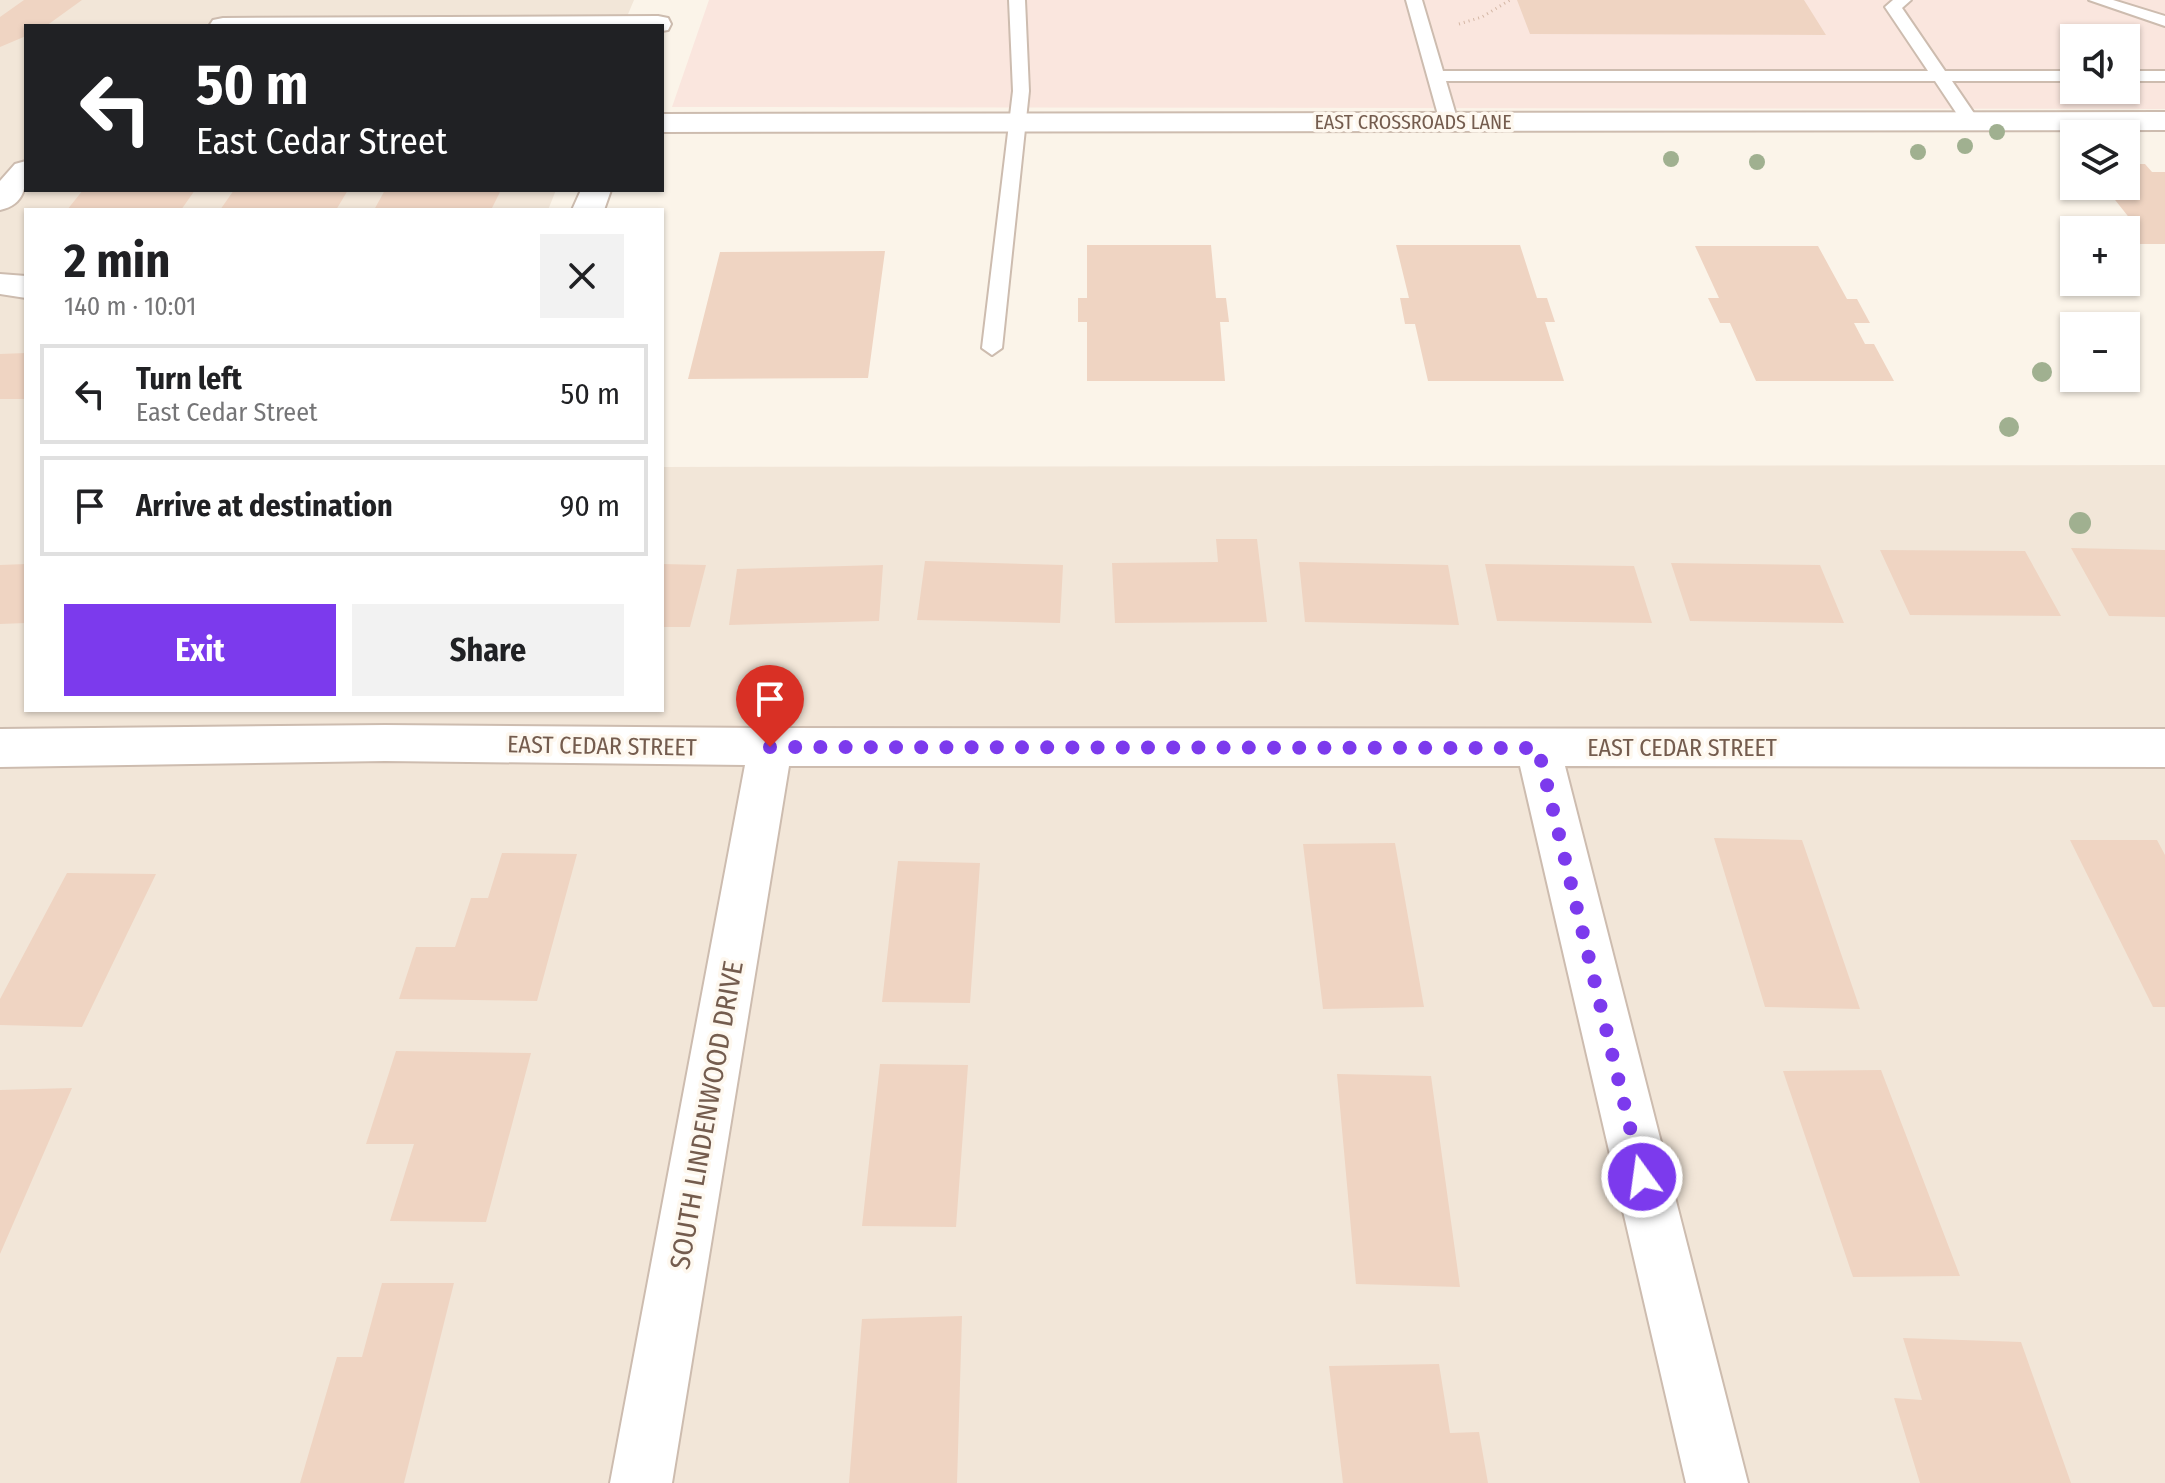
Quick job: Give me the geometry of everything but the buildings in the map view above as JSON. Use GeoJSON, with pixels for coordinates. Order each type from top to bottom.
{"type":"FeatureCollection","features":[{"type":"Feature","properties":{"kind":"street"},"geometry":{"type":"LineString","coordinates":[[320,24],[660,17]]}},
{"type":"Feature","properties":{"kind":"street","name":"EAST CROSSROADS LANE"},"geometry":{"type":"LineString","coordinates":[[664,123],[2165,121]]}},
{"type":"Feature","properties":{"kind":"street"},"geometry":{"type":"LineString","coordinates":[[0,201],[24,172]]}},
{"type":"Feature","properties":{"kind":"street"},"geometry":{"type":"LineString","coordinates":[[0,284],[24,287]]}},
{"type":"Feature","properties":{"kind":"street","name":"EAST CEDAR STREET"},"geometry":{"type":"LineString","coordinates":[[0,748],[392,727],[770,747],[2165,748]]}},
{"type":"Feature","properties":{"kind":"street","name":"SOUTH LINDENWOOD DRIVE"},"geometry":{"type":"LineString","coordinates":[[641,1483],[770,747]]}},
{"type":"Feature","properties":{"kind":"street"},"geometry":{"type":"LineString","coordinates":[[1538,748],[1717,1483]]}},
{"type":"Feature","properties":{"kind":"lane"},"geometry":{"type":"LineString","coordinates":[[992,348],[1018,122],[1022,63],[1017,0]]}},
{"type":"Feature","properties":{"kind":"lane"},"geometry":{"type":"LineString","coordinates":[[1414,0],[1449,122]]}},
{"type":"Feature","properties":{"kind":"lane"},"geometry":{"type":"LineString","coordinates":[[1903,0],[1893,7],[1971,122]]}},
{"type":"Feature","properties":{"kind":"lane"},"geometry":{"type":"LineString","coordinates":[[2097,0],[2165,21]]}},
{"type":"Feature","properties":{"kind":"lane"},"geometry":{"type":"LineString","coordinates":[[1437,76],[2060,76]]}},
{"type":"Feature","properties":{"kind":"lane"},"geometry":{"type":"LineString","coordinates":[[2140,76],[2165,76]]}},
{"type":"Feature","properties":{"kind":"path"},"geometry":{"type":"LineString","coordinates":[[1424,33],[1482,17],[1510,0]]}},
{"type":"Feature","properties":{"kind":"shaded area"},"geometry":{"type":"Polygon","coordinates":[[[0,0],[634,0],[624,24],[24,24],[24,192],[555,192],[549,208],[24,208],[24,712],[664,712],[664,467],[2165,465],[2165,1483],[0,1483],[0,0]]]}},
{"type":"Feature","properties":{"kind":"shaded area"},"geometry":{"type":"Polygon","coordinates":[[[709,0],[2165,0],[2165,109],[672,107],[709,0]]]}},
{"type":"Feature","properties":{"kind":"route"},"geometry":{"type":"LineString","coordinates":[[770,747],[1538,748],[1642,1177]]}}]}
